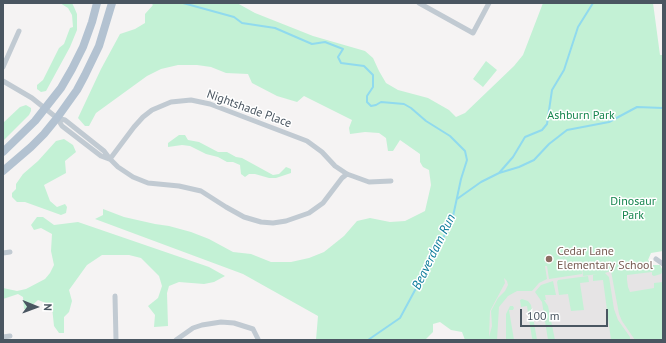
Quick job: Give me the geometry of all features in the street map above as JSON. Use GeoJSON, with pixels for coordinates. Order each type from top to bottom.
{"type":"FeatureCollection","features":[{"type":"Feature","properties":{"kind":"main road"},"geometry":{"type":"LineString","coordinates":[[3,152],[26,131],[46,109],[60,88],[78,56],[98,3]]}},
{"type":"Feature","properties":{"kind":"main road"},"geometry":{"type":"LineString","coordinates":[[3,171],[31,147],[58,118],[77,90],[92,62],[106,28],[112,3]]}},
{"type":"Feature","properties":{"kind":"street"},"geometry":{"type":"LineString","coordinates":[[419,3],[473,33],[489,3]]}},
{"type":"Feature","properties":{"kind":"street"},"geometry":{"type":"LineString","coordinates":[[3,67],[19,31]]}},
{"type":"Feature","properties":{"kind":"street"},"geometry":{"type":"LineString","coordinates":[[3,81],[16,88],[46,109],[58,118],[62,126],[101,156],[110,159],[133,177],[153,184],[179,186],[201,191],[244,217],[260,222],[273,223],[294,219],[317,208],[347,174]]}},
{"type":"Feature","properties":{"kind":"street","name":"Nightshade Place"},"geometry":{"type":"LineString","coordinates":[[110,159],[134,127],[148,114],[162,105],[171,102],[191,100],[210,104],[307,141],[347,174],[369,182],[391,181]]}},
{"type":"Feature","properties":{"kind":"street"},"geometry":{"type":"LineString","coordinates":[[3,253],[10,252]]}},
{"type":"Feature","properties":{"kind":"street"},"geometry":{"type":"LineString","coordinates":[[656,259],[663,264]]}},
{"type":"Feature","properties":{"kind":"street"},"geometry":{"type":"LineString","coordinates":[[115,296],[116,340]]}},
{"type":"Feature","properties":{"kind":"street"},"geometry":{"type":"LineString","coordinates":[[176,340],[189,331],[202,325],[221,322],[234,323],[253,329],[258,339]]}},
{"type":"Feature","properties":{"kind":"street"},"geometry":{"type":"LineString","coordinates":[[3,337],[10,336]]}},
{"type":"Feature","properties":{"kind":"shaded area","name":"Cedar Lane Elementary School"},"geometry":{"type":"Polygon","coordinates":[[[481,194],[646,262],[663,274],[663,340],[470,340],[481,194]]]}},
{"type":"Feature","properties":{"kind":"green space"},"geometry":{"type":"Polygon","coordinates":[[[60,3],[72,3],[77,14],[77,30],[70,47],[46,91],[41,92],[37,89],[37,85],[43,80],[59,48],[64,44],[70,28],[73,27],[72,15],[68,8],[60,3]]]}},
{"type":"Feature","properties":{"kind":"green space"},"geometry":{"type":"Polygon","coordinates":[[[151,3],[237,3],[255,13],[313,36],[365,51],[373,58],[386,83],[398,90],[428,98],[449,110],[456,117],[465,113],[514,66],[523,55],[543,3],[653,3],[660,55],[663,55],[663,251],[651,253],[648,260],[652,265],[660,265],[663,271],[661,274],[654,276],[652,275],[652,272],[627,275],[627,280],[630,292],[654,288],[654,283],[663,282],[663,340],[635,340],[619,314],[611,271],[605,273],[609,277],[614,309],[618,320],[630,339],[611,340],[603,280],[593,281],[593,275],[598,274],[583,276],[581,262],[582,274],[549,279],[547,266],[545,266],[547,279],[539,283],[532,291],[517,291],[508,296],[499,307],[497,340],[465,340],[462,332],[451,330],[440,322],[433,324],[433,332],[425,340],[316,340],[318,316],[243,274],[95,219],[103,215],[103,209],[124,217],[191,232],[209,239],[233,252],[251,254],[271,262],[291,262],[309,258],[324,252],[344,236],[357,221],[370,218],[390,222],[405,221],[425,211],[431,185],[429,170],[423,167],[420,162],[420,154],[400,140],[393,151],[388,151],[386,138],[379,133],[365,132],[350,134],[349,128],[352,120],[304,96],[297,102],[277,96],[252,83],[248,74],[226,73],[211,67],[197,65],[178,65],[161,69],[147,76],[96,113],[89,126],[85,126],[78,118],[101,69],[120,34],[135,29],[145,23],[145,14],[153,5],[151,3]],[[504,278],[505,283],[490,311],[489,337],[492,326],[491,311],[498,298],[505,291],[508,285],[504,278]]]}},
{"type":"Feature","properties":{"kind":"green space"},"geometry":{"type":"Polygon","coordinates":[[[486,61],[497,70],[483,87],[473,79],[486,61]]]}},
{"type":"Feature","properties":{"kind":"green space"},"geometry":{"type":"Polygon","coordinates":[[[26,105],[31,108],[29,115],[3,141],[3,123],[20,107],[26,105]]]}},
{"type":"Feature","properties":{"kind":"green space"},"geometry":{"type":"Polygon","coordinates":[[[179,135],[185,135],[188,140],[199,142],[218,152],[227,152],[236,157],[242,158],[273,175],[279,174],[286,167],[291,169],[291,173],[276,178],[269,178],[255,174],[249,174],[245,177],[241,174],[240,165],[233,162],[227,162],[190,146],[182,145],[168,147],[168,143],[179,135]]]}},
{"type":"Feature","properties":{"kind":"green space"},"geometry":{"type":"Polygon","coordinates":[[[64,139],[73,145],[76,152],[65,161],[66,173],[44,185],[50,201],[57,207],[65,204],[67,207],[66,213],[61,215],[25,202],[17,202],[12,197],[12,193],[16,189],[16,184],[23,174],[38,161],[56,141],[64,139]]]}},
{"type":"Feature","properties":{"kind":"green space"},"geometry":{"type":"Polygon","coordinates":[[[37,217],[43,217],[54,225],[78,222],[209,267],[225,276],[214,282],[204,284],[179,282],[169,286],[167,293],[168,326],[154,327],[155,315],[148,306],[158,298],[162,286],[159,276],[141,258],[129,255],[102,255],[87,265],[69,290],[72,301],[69,312],[64,317],[64,333],[59,333],[54,326],[52,307],[46,303],[38,300],[28,309],[24,309],[23,297],[18,294],[3,299],[3,288],[17,291],[26,289],[45,279],[54,265],[51,251],[52,234],[41,228],[34,230],[31,225],[37,217]]]}},
{"type":"Feature","properties":{"kind":"green space"},"geometry":{"type":"Polygon","coordinates":[[[588,276],[589,282],[580,283],[584,310],[571,311],[568,294],[559,295],[557,282],[558,280],[588,276]]]}},
{"type":"Feature","properties":{"kind":"green space"},"geometry":{"type":"Polygon","coordinates":[[[553,281],[556,295],[545,295],[546,300],[544,300],[548,306],[555,340],[548,340],[542,302],[535,292],[541,285],[553,281]]]}},
{"type":"Feature","properties":{"kind":"green space"},"geometry":{"type":"Polygon","coordinates":[[[522,299],[528,301],[531,305],[537,340],[533,340],[532,338],[527,306],[521,307],[520,300],[522,299]]]}},
{"type":"Feature","properties":{"kind":"green space"},"geometry":{"type":"Polygon","coordinates":[[[510,306],[513,306],[514,308],[513,310],[509,310],[514,340],[506,340],[506,314],[510,306]]]}},
{"type":"Feature","properties":{"kind":"waterway","name":"Beaverdam Run"},"geometry":{"type":"LineString","coordinates":[[183,3],[234,17],[242,23],[275,28],[312,44],[325,42],[343,49],[338,57],[341,63],[364,66],[373,75],[373,87],[367,96],[367,102],[371,106],[381,102],[404,104],[426,121],[450,136],[465,151],[467,160],[461,179],[452,221],[400,318],[368,340]]}},
{"type":"Feature","properties":{"kind":"waterway"},"geometry":{"type":"LineString","coordinates":[[457,199],[481,182],[499,173],[513,157],[525,137],[542,130],[547,124],[552,90],[564,70],[578,27],[593,3]]}},
{"type":"Feature","properties":{"kind":"waterway"},"geometry":{"type":"LineString","coordinates":[[499,173],[519,167],[534,160],[549,144],[567,130],[609,122],[637,107],[663,108]]}},
{"type":"Feature","properties":{"kind":"place","name":"Cedar Lane Elementary School"},"geometry":{"type":"Point","coordinates":[549,259]}},
{"type":"Feature","properties":{"kind":"park label","name":"Ashburn Park"},"geometry":{"type":"Point","coordinates":[581,116]}},
{"type":"Feature","properties":{"kind":"park label","name":"Dinosaur Park"},"geometry":{"type":"Point","coordinates":[633,209]}}]}
